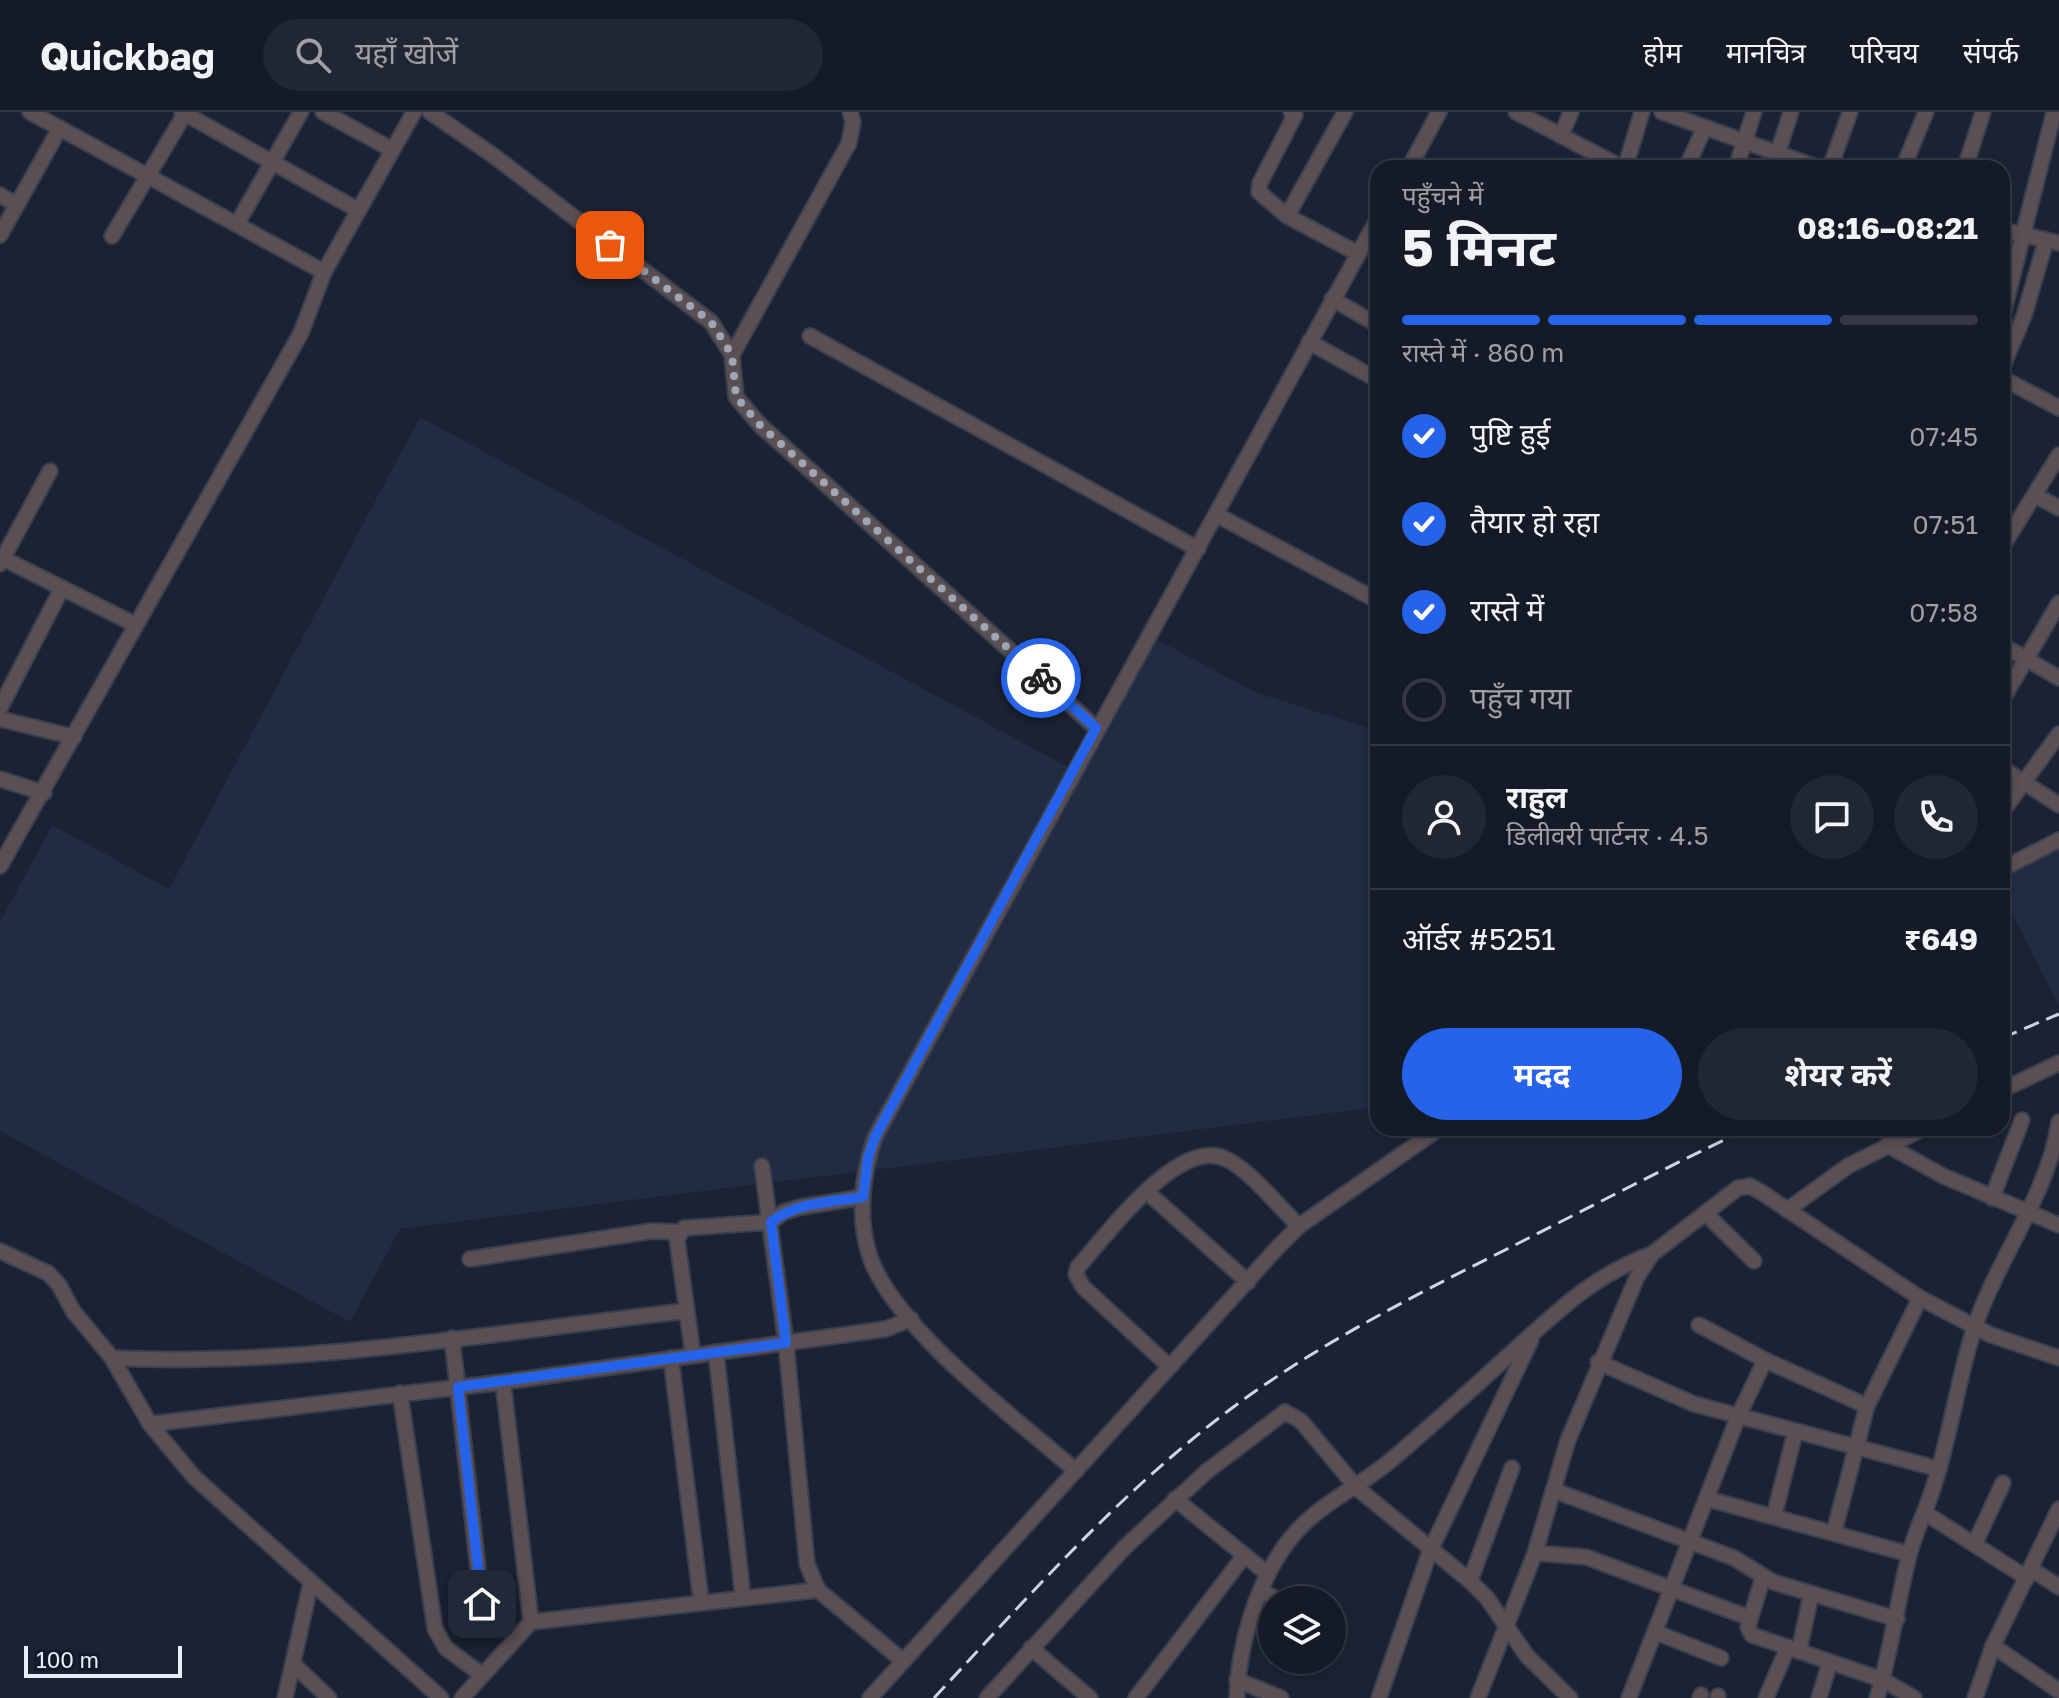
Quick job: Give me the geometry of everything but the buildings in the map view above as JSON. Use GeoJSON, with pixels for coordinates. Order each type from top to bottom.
{"type":"FeatureCollection","features":[{"type":"Feature","properties":{"kind":"street"},"geometry":{"type":"LineString","coordinates":[[30,112],[324,272]]}},
{"type":"Feature","properties":{"kind":"street"},"geometry":{"type":"LineString","coordinates":[[237,224],[301,112]]}},
{"type":"Feature","properties":{"kind":"street"},"geometry":{"type":"LineString","coordinates":[[323,112],[391,149]]}},
{"type":"Feature","properties":{"kind":"street"},"geometry":{"type":"LineString","coordinates":[[0,866],[44,793],[134,624],[301,333],[324,272],[414,112]]}},
{"type":"Feature","properties":{"kind":"street"},"geometry":{"type":"LineString","coordinates":[[430,112],[494,156],[703,316],[732,355],[736,397],[761,426],[1096,728]]}},
{"type":"Feature","properties":{"kind":"street"},"geometry":{"type":"LineString","coordinates":[[732,355],[849,143],[853,122],[850,112]]}},
{"type":"Feature","properties":{"kind":"street"},"geometry":{"type":"LineString","coordinates":[[1287,216],[1345,112]]}},
{"type":"Feature","properties":{"kind":"street"},"geometry":{"type":"LineString","coordinates":[[1413,160],[1439,112]]}},
{"type":"Feature","properties":{"kind":"street"},"geometry":{"type":"LineString","coordinates":[[1516,112],[1608,160]]}},
{"type":"Feature","properties":{"kind":"street"},"geometry":{"type":"LineString","coordinates":[[1561,136],[1571,112]]}},
{"type":"Feature","properties":{"kind":"street"},"geometry":{"type":"LineString","coordinates":[[1627,160],[1642,112]]}},
{"type":"Feature","properties":{"kind":"street"},"geometry":{"type":"LineString","coordinates":[[1662,112],[1697,121],[1743,143],[1793,160]]}},
{"type":"Feature","properties":{"kind":"street"},"geometry":{"type":"LineString","coordinates":[[1738,160],[1754,112]]}},
{"type":"Feature","properties":{"kind":"street"},"geometry":{"type":"LineString","coordinates":[[1777,155],[1791,112]]}},
{"type":"Feature","properties":{"kind":"street"},"geometry":{"type":"LineString","coordinates":[[1833,160],[1850,112]]}},
{"type":"Feature","properties":{"kind":"street"},"geometry":{"type":"LineString","coordinates":[[1906,160],[1926,112]]}},
{"type":"Feature","properties":{"kind":"street"},"geometry":{"type":"LineString","coordinates":[[1968,160],[1983,112]]}},
{"type":"Feature","properties":{"kind":"street"},"geometry":{"type":"LineString","coordinates":[[2010,289],[2053,144],[2054,112]]}},
{"type":"Feature","properties":{"kind":"street"},"geometry":{"type":"LineString","coordinates":[[112,236],[184,113],[358,210]]}},
{"type":"Feature","properties":{"kind":"street"},"geometry":{"type":"LineString","coordinates":[[1294,113],[1260,183],[1259,192],[1287,216],[1357,253]]}},
{"type":"Feature","properties":{"kind":"street"},"geometry":{"type":"LineString","coordinates":[[1688,160],[1697,121]]}},
{"type":"Feature","properties":{"kind":"street"},"geometry":{"type":"LineString","coordinates":[[0,235],[60,128]]}},
{"type":"Feature","properties":{"kind":"street"},"geometry":{"type":"LineString","coordinates":[[0,195],[17,205]]}},
{"type":"Feature","properties":{"kind":"street"},"geometry":{"type":"LineString","coordinates":[[1076,1471],[951,1361],[911,1319],[870,1258],[863,1197],[868,1158],[875,1137],[1096,728],[1217,515],[1370,231]]}},
{"type":"Feature","properties":{"kind":"street"},"geometry":{"type":"LineString","coordinates":[[2010,232],[2052,242],[2010,349]]}},
{"type":"Feature","properties":{"kind":"street"},"geometry":{"type":"LineString","coordinates":[[1332,299],[1370,320]]}},
{"type":"Feature","properties":{"kind":"street"},"geometry":{"type":"LineString","coordinates":[[810,336],[1198,549]]}},
{"type":"Feature","properties":{"kind":"street"},"geometry":{"type":"LineString","coordinates":[[1309,342],[1370,376]]}},
{"type":"Feature","properties":{"kind":"street"},"geometry":{"type":"LineString","coordinates":[[2010,382],[2059,408]]}},
{"type":"Feature","properties":{"kind":"street"},"geometry":{"type":"LineString","coordinates":[[2010,535],[2059,455]]}},
{"type":"Feature","properties":{"kind":"street"},"geometry":{"type":"LineString","coordinates":[[50,471],[1,560],[134,624]]}},
{"type":"Feature","properties":{"kind":"street"},"geometry":{"type":"LineString","coordinates":[[2036,496],[2059,508]]}},
{"type":"Feature","properties":{"kind":"street"},"geometry":{"type":"LineString","coordinates":[[1217,515],[1370,597]]}},
{"type":"Feature","properties":{"kind":"street"},"geometry":{"type":"LineString","coordinates":[[0,708],[62,588]]}},
{"type":"Feature","properties":{"kind":"street"},"geometry":{"type":"LineString","coordinates":[[2010,687],[2059,603]]}},
{"type":"Feature","properties":{"kind":"street"},"geometry":{"type":"LineString","coordinates":[[2010,649],[2059,678]]}},
{"type":"Feature","properties":{"kind":"street"},"geometry":{"type":"LineString","coordinates":[[0,719],[74,737]]}},
{"type":"Feature","properties":{"kind":"street"},"geometry":{"type":"LineString","coordinates":[[2010,800],[2059,734]]}},
{"type":"Feature","properties":{"kind":"street"},"geometry":{"type":"LineString","coordinates":[[2010,773],[2059,805]]}},
{"type":"Feature","properties":{"kind":"street"},"geometry":{"type":"LineString","coordinates":[[0,779],[44,793]]}},
{"type":"Feature","properties":{"kind":"street"},"geometry":{"type":"LineString","coordinates":[[2010,865],[2059,840]]}},
{"type":"Feature","properties":{"kind":"street"},"geometry":{"type":"LineString","coordinates":[[2010,1086],[2059,1063]]}},
{"type":"Feature","properties":{"kind":"street"},"geometry":{"type":"LineString","coordinates":[[1992,1198],[2022,1120]]}},
{"type":"Feature","properties":{"kind":"street"},"geometry":{"type":"LineString","coordinates":[[1877,1698],[1909,1554],[1939,1469],[1975,1327],[2058,1142],[2059,1122]]}},
{"type":"Feature","properties":{"kind":"street"},"geometry":{"type":"LineString","coordinates":[[870,1698],[1299,1226],[1428,1136]]}},
{"type":"Feature","properties":{"kind":"street"},"geometry":{"type":"LineString","coordinates":[[1787,1210],[1848,1166],[1907,1136]]}},
{"type":"Feature","properties":{"kind":"street"},"geometry":{"type":"LineString","coordinates":[[1887,1145],[1992,1198],[2059,1225]]}},
{"type":"Feature","properties":{"kind":"street"},"geometry":{"type":"LineString","coordinates":[[1170,1367],[1083,1287],[1076,1274],[1078,1267],[1147,1192],[1182,1162],[1211,1154],[1233,1163],[1299,1226]]}},
{"type":"Feature","properties":{"kind":"street"},"geometry":{"type":"LineString","coordinates":[[762,1166],[786,1343],[804,1546],[818,1590],[903,1661]]}},
{"type":"Feature","properties":{"kind":"street"},"geometry":{"type":"LineString","coordinates":[[1264,1586],[1288,1541],[1310,1515],[1331,1499],[1357,1488],[1564,1303],[1602,1275],[1652,1254],[1738,1188],[1750,1186],[1920,1298],[1975,1327],[2059,1358]]}},
{"type":"Feature","properties":{"kind":"street"},"geometry":{"type":"LineString","coordinates":[[1147,1192],[1248,1282]]}},
{"type":"Feature","properties":{"kind":"street"},"geometry":{"type":"LineString","coordinates":[[693,1355],[677,1239],[679,1232],[684,1228],[771,1222],[784,1212],[801,1207],[863,1197]]}},
{"type":"Feature","properties":{"kind":"street"},"geometry":{"type":"LineString","coordinates":[[1705,1213],[1754,1261]]}},
{"type":"Feature","properties":{"kind":"street"},"geometry":{"type":"LineString","coordinates":[[470,1259],[652,1231],[679,1232]]}},
{"type":"Feature","properties":{"kind":"street"},"geometry":{"type":"LineString","coordinates":[[0,1251],[48,1273],[112,1358],[150,1424],[194,1477],[441,1698]]}},
{"type":"Feature","properties":{"kind":"street"},"geometry":{"type":"LineString","coordinates":[[1478,1698],[1535,1553],[1553,1490],[1598,1362],[1652,1254]]}},
{"type":"Feature","properties":{"kind":"street"},"geometry":{"type":"LineString","coordinates":[[1834,1532],[1867,1406],[1920,1298]]}},
{"type":"Feature","properties":{"kind":"street"},"geometry":{"type":"LineString","coordinates":[[112,1358],[179,1361],[291,1355],[686,1311]]}},
{"type":"Feature","properties":{"kind":"street"},"geometry":{"type":"LineString","coordinates":[[150,1424],[503,1382],[786,1343],[886,1329],[911,1319]]}},
{"type":"Feature","properties":{"kind":"street"},"geometry":{"type":"LineString","coordinates":[[1699,1325],[1765,1360],[1867,1406]]}},
{"type":"Feature","properties":{"kind":"street"},"geometry":{"type":"LineString","coordinates":[[1379,1698],[1430,1551],[1537,1329]]}},
{"type":"Feature","properties":{"kind":"street"},"geometry":{"type":"LineString","coordinates":[[452,1338],[482,1604]]}},
{"type":"Feature","properties":{"kind":"street"},"geometry":{"type":"LineString","coordinates":[[716,1352],[743,1598]]}},
{"type":"Feature","properties":{"kind":"street"},"geometry":{"type":"LineString","coordinates":[[671,1358],[701,1601]]}},
{"type":"Feature","properties":{"kind":"street"},"geometry":{"type":"LineString","coordinates":[[1629,1698],[1738,1417],[1765,1360]]}},
{"type":"Feature","properties":{"kind":"street"},"geometry":{"type":"LineString","coordinates":[[1598,1362],[1694,1404],[1939,1469]]}},
{"type":"Feature","properties":{"kind":"street"},"geometry":{"type":"LineString","coordinates":[[503,1382],[531,1622]]}},
{"type":"Feature","properties":{"kind":"street"},"geometry":{"type":"LineString","coordinates":[[400,1393],[435,1629],[446,1648],[482,1675]]}},
{"type":"Feature","properties":{"kind":"street"},"geometry":{"type":"LineString","coordinates":[[987,1698],[1124,1548],[1175,1499],[1285,1412],[1301,1421],[1357,1488],[1487,1598],[1527,1656],[1570,1698]]}},
{"type":"Feature","properties":{"kind":"street"},"geometry":{"type":"LineString","coordinates":[[1774,1516],[1795,1433]]}},
{"type":"Feature","properties":{"kind":"street"},"geometry":{"type":"LineString","coordinates":[[1470,1581],[1512,1468]]}},
{"type":"Feature","properties":{"kind":"street"},"geometry":{"type":"LineString","coordinates":[[1975,1543],[2003,1483]]}},
{"type":"Feature","properties":{"kind":"street"},"geometry":{"type":"LineString","coordinates":[[1553,1490],[1749,1565],[1763,1577],[1811,1595],[1897,1619]]}},
{"type":"Feature","properties":{"kind":"street"},"geometry":{"type":"LineString","coordinates":[[1175,1499],[1268,1574]]}},
{"type":"Feature","properties":{"kind":"street"},"geometry":{"type":"LineString","coordinates":[[1708,1499],[1909,1554]]}},
{"type":"Feature","properties":{"kind":"street"},"geometry":{"type":"LineString","coordinates":[[1925,1513],[2059,1587]]}},
{"type":"Feature","properties":{"kind":"street"},"geometry":{"type":"LineString","coordinates":[[1975,1698],[1993,1646],[2057,1518]]}},
{"type":"Feature","properties":{"kind":"street"},"geometry":{"type":"LineString","coordinates":[[1535,1553],[1586,1557],[1750,1618]]}},
{"type":"Feature","properties":{"kind":"street"},"geometry":{"type":"LineString","coordinates":[[1140,1695],[1244,1556]]}},
{"type":"Feature","properties":{"kind":"street"},"geometry":{"type":"LineString","coordinates":[[1763,1577],[1748,1627],[1752,1635],[1883,1680],[1914,1698]]}},
{"type":"Feature","properties":{"kind":"street"},"geometry":{"type":"LineString","coordinates":[[285,1698],[311,1582]]}},
{"type":"Feature","properties":{"kind":"street"},"geometry":{"type":"LineString","coordinates":[[462,1698],[531,1622],[818,1590]]}},
{"type":"Feature","properties":{"kind":"street"},"geometry":{"type":"LineString","coordinates":[[1766,1698],[1794,1649],[1811,1595]]}},
{"type":"Feature","properties":{"kind":"street"},"geometry":{"type":"LineString","coordinates":[[1237,1698],[1237,1680],[1258,1606]]}},
{"type":"Feature","properties":{"kind":"street"},"geometry":{"type":"LineString","coordinates":[[1655,1632],[1721,1658]]}},
{"type":"Feature","properties":{"kind":"street"},"geometry":{"type":"LineString","coordinates":[[1993,1646],[2059,1691]]}},
{"type":"Feature","properties":{"kind":"street"},"geometry":{"type":"LineString","coordinates":[[1031,1648],[1090,1698]]}},
{"type":"Feature","properties":{"kind":"street"},"geometry":{"type":"LineString","coordinates":[[1819,1698],[1830,1662]]}},
{"type":"Feature","properties":{"kind":"street"},"geometry":{"type":"LineString","coordinates":[[293,1664],[329,1698]]}},
{"type":"Feature","properties":{"kind":"street"},"geometry":{"type":"LineString","coordinates":[[1237,1680],[1281,1698]]}},
{"type":"Feature","properties":{"kind":"shaded area"},"geometry":{"type":"Polygon","coordinates":[[[420,417],[1077,772],[1152,637],[1257,693],[1370,728],[1370,1108],[400,1229],[350,1322],[0,1131],[0,922],[52,825],[169,889],[420,417]]]}},
{"type":"Feature","properties":{"kind":"shaded area"},"geometry":{"type":"Polygon","coordinates":[[[2059,847],[2059,1006],[2010,910],[2010,873],[2059,847]]]}},
{"type":"Feature","properties":{"kind":"railway"},"geometry":{"type":"LineString","coordinates":[[2010,1035],[2059,1014]]}},
{"type":"Feature","properties":{"kind":"railway"},"geometry":{"type":"LineString","coordinates":[[934,1698],[1111,1512],[1188,1443],[1261,1387],[1330,1343],[1402,1303],[1733,1136]]}},
{"type":"Feature","properties":{"kind":"way so far"},"geometry":{"type":"LineString","coordinates":[[610,245],[711,322],[732,355],[734,388],[740,405],[1041,678]]}},
{"type":"Feature","properties":{"kind":"route"},"geometry":{"type":"LineString","coordinates":[[482,1604],[458,1387],[786,1343],[771,1222],[784,1212],[801,1207],[863,1197],[868,1158],[875,1137],[1096,728],[1041,678]]}}]}
